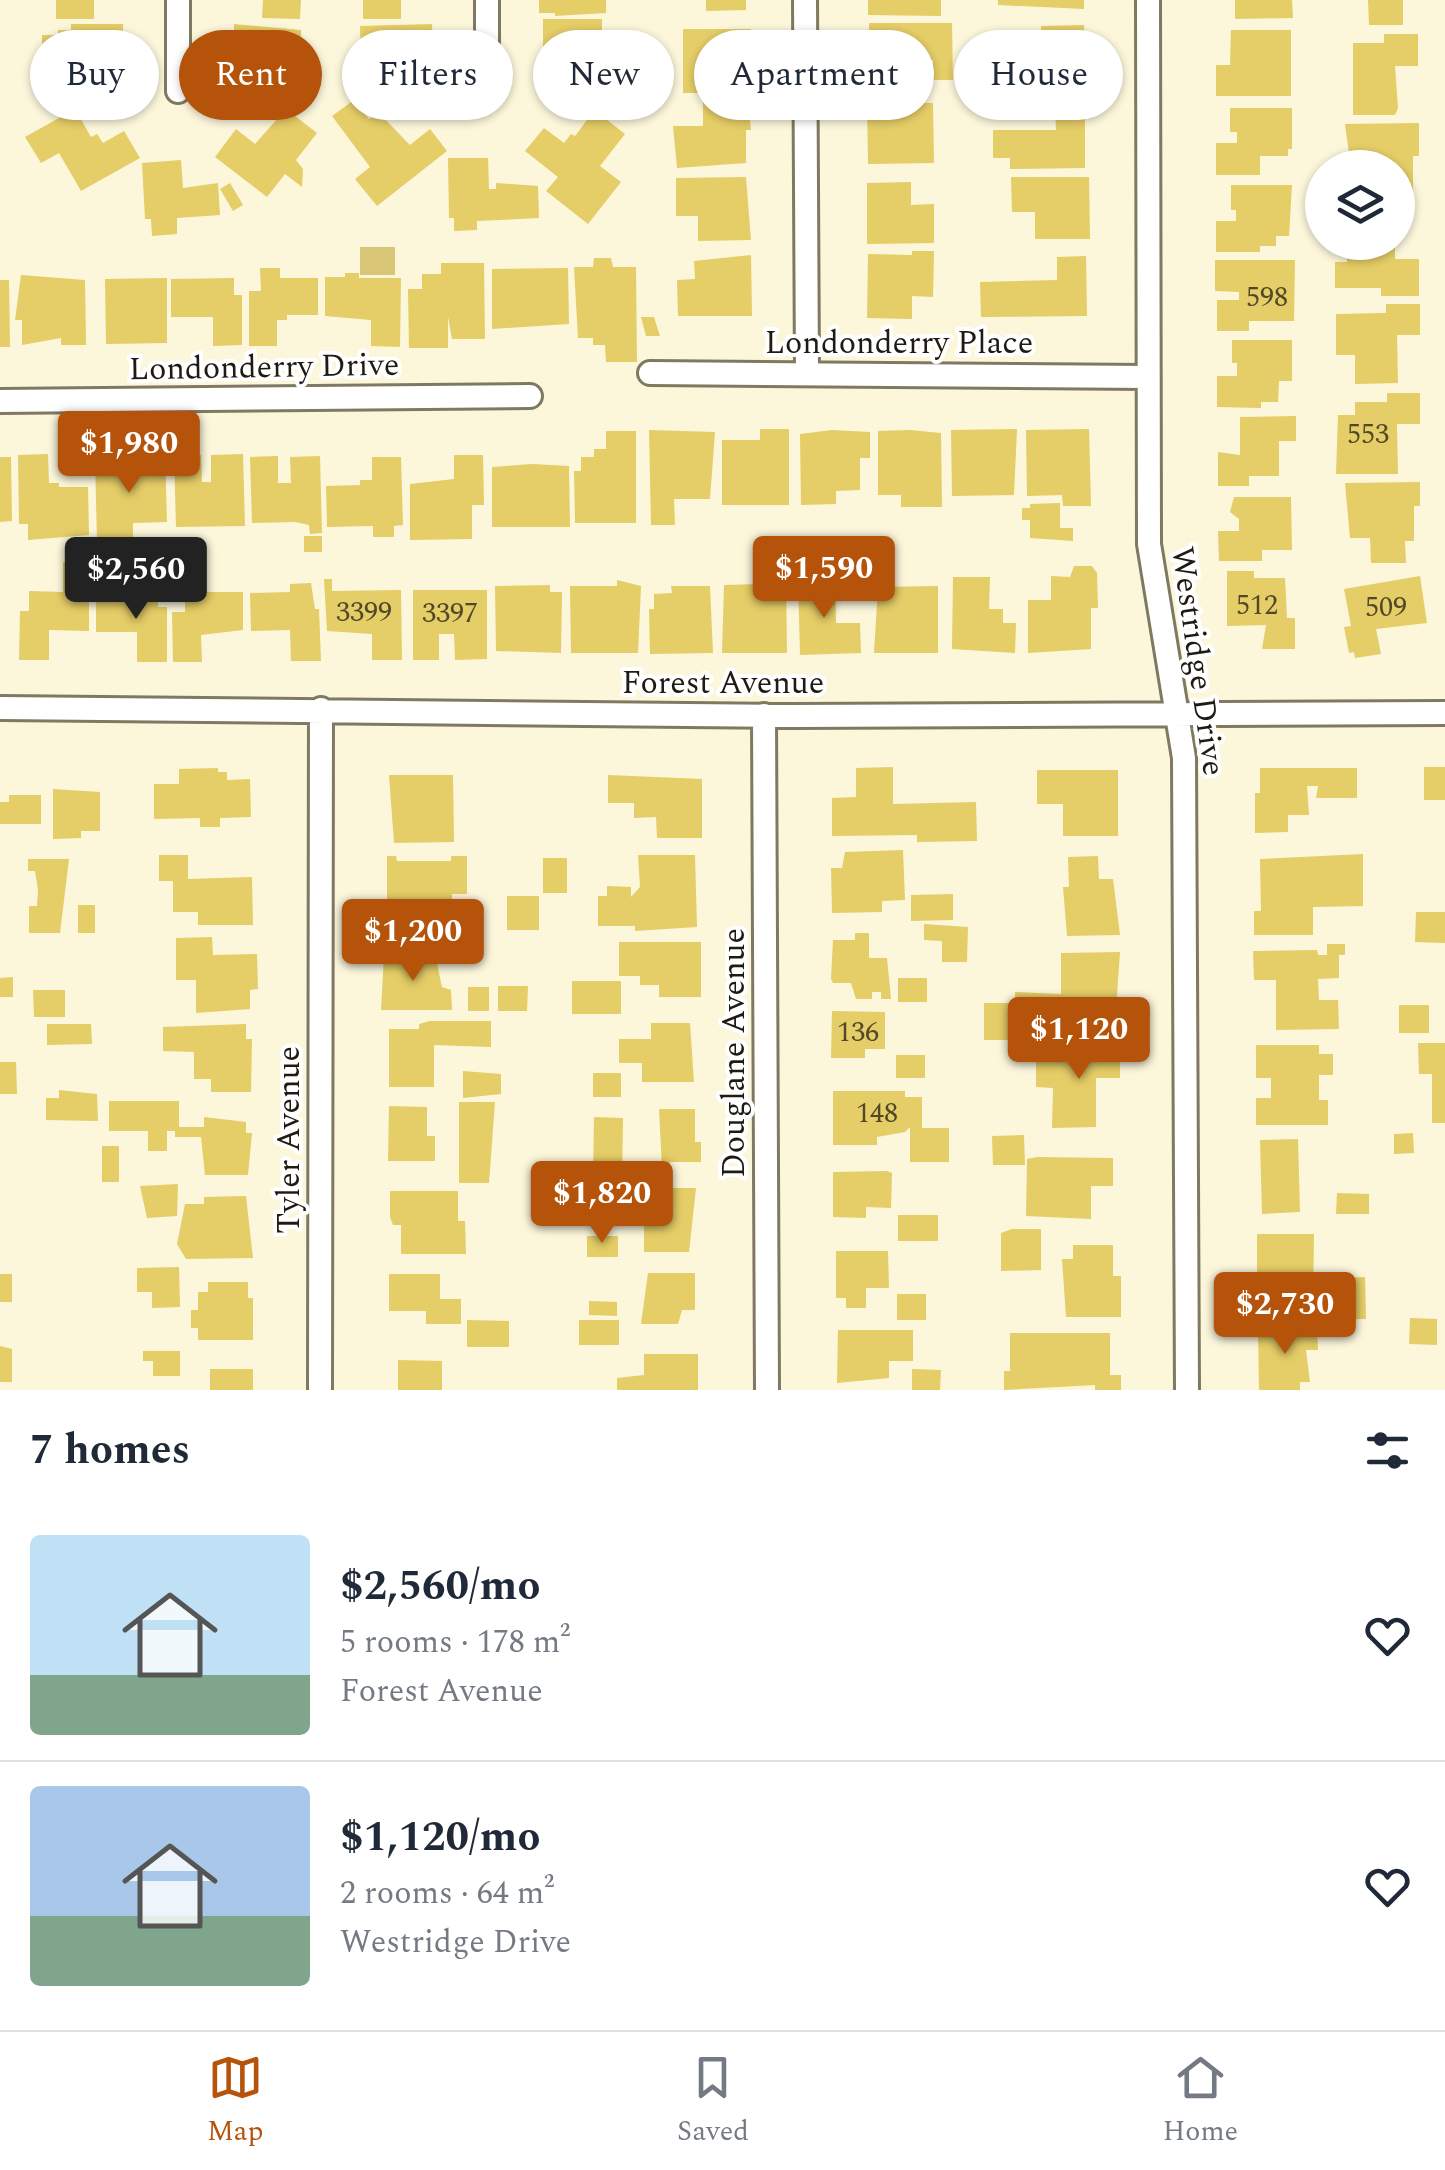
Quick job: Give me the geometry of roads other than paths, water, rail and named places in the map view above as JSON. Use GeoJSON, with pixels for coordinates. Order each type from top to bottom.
{"type":"FeatureCollection","features":[{"type":"Feature","properties":{"kind":"street"},"geometry":{"type":"LineString","coordinates":[[178,0],[178,91]]}},
{"type":"Feature","properties":{"kind":"street"},"geometry":{"type":"LineString","coordinates":[[487,0],[487,30]]}},
{"type":"Feature","properties":{"kind":"street"},"geometry":{"type":"LineString","coordinates":[[805,0],[807,374]]}},
{"type":"Feature","properties":{"kind":"street","name":"Westridge Drive"},"geometry":{"type":"LineString","coordinates":[[1148,0],[1150,544],[1184,758],[1187,1390]]}},
{"type":"Feature","properties":{"kind":"street","name":"Londonderry Place"},"geometry":{"type":"LineString","coordinates":[[650,373],[1148,377]]}},
{"type":"Feature","properties":{"kind":"street","name":"Londonderry Drive"},"geometry":{"type":"LineString","coordinates":[[0,402],[530,396]]}},
{"type":"Feature","properties":{"kind":"street","name":"Forest Avenue"},"geometry":{"type":"LineString","coordinates":[[0,708],[764,715],[1445,713]]}},
{"type":"Feature","properties":{"kind":"street","name":"Tyler Avenue"},"geometry":{"type":"LineString","coordinates":[[320,710],[320,1390]]}},
{"type":"Feature","properties":{"kind":"street","name":"Douglane Avenue"},"geometry":{"type":"LineString","coordinates":[[764,715],[767,1390]]}}]}
